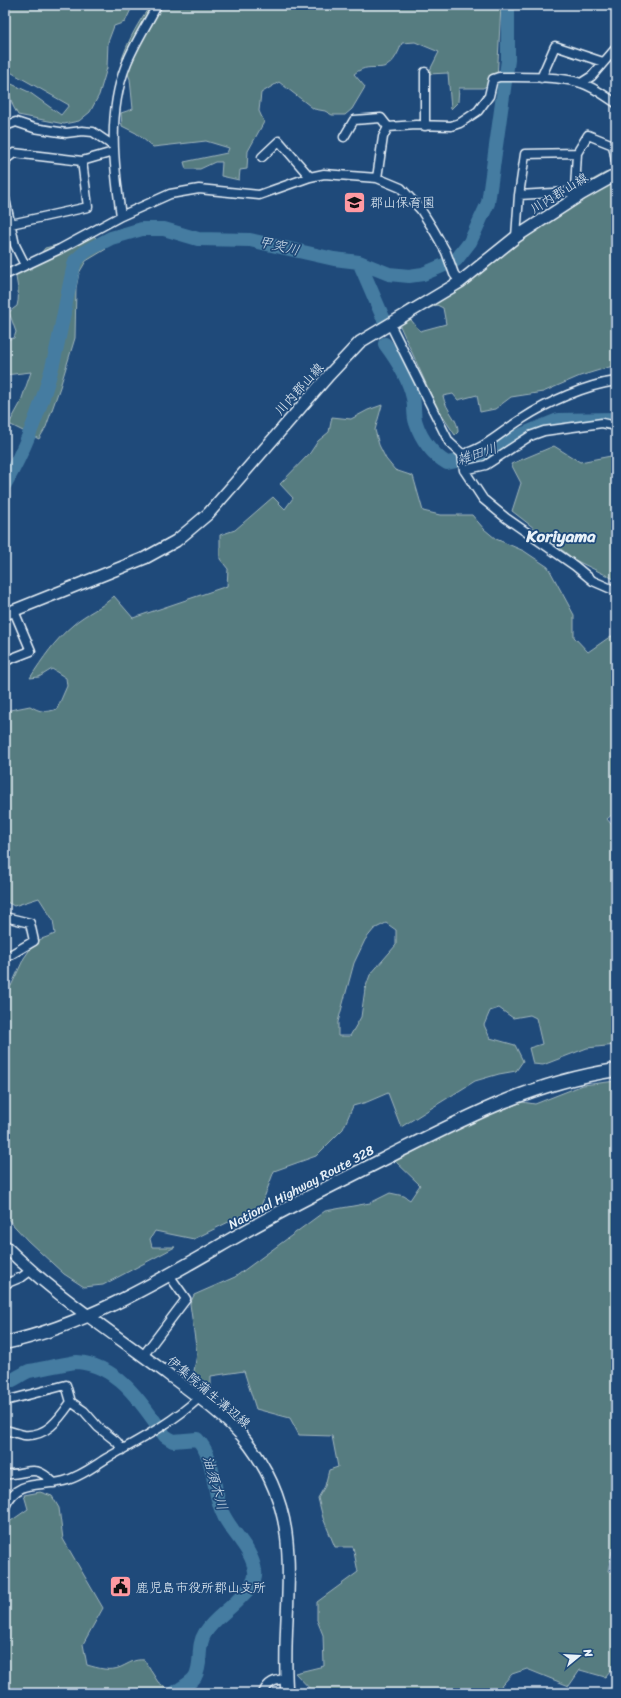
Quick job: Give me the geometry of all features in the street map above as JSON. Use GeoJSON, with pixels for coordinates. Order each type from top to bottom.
{"type":"FeatureCollection","features":[{"type":"Feature","properties":{"kind":"highway","name":"National Highway Route 328"},"geometry":{"type":"LineString","coordinates":[[5,1343],[41,1333],[88,1316],[169,1275],[269,1217],[478,1112],[553,1082],[616,1070]]}},
{"type":"Feature","properties":{"kind":"main road","name":"川内郡山線"},"geometry":{"type":"LineString","coordinates":[[10,612],[146,558],[176,541],[208,514],[329,375],[360,342],[390,324],[516,237],[582,194],[616,175]]}},
{"type":"Feature","properties":{"kind":"main road","name":"伊集院蒲生溝辺線"},"geometry":{"type":"LineString","coordinates":[[5,1246],[30,1271],[199,1398],[229,1424],[252,1449],[270,1479],[279,1502],[286,1533],[288,1556],[287,1693]]}},
{"type":"Feature","properties":{"kind":"street"},"geometry":{"type":"LineString","coordinates":[[121,216],[113,149],[116,106],[126,65],[157,5]]}},
{"type":"Feature","properties":{"kind":"street"},"geometry":{"type":"LineString","coordinates":[[542,78],[555,46],[603,62]]}},
{"type":"Feature","properties":{"kind":"street"},"geometry":{"type":"LineString","coordinates":[[581,83],[592,76],[616,48]]}},
{"type":"Feature","properties":{"kind":"street"},"geometry":{"type":"LineString","coordinates":[[425,72],[425,126]]}},
{"type":"Feature","properties":{"kind":"street"},"geometry":{"type":"LineString","coordinates":[[344,137],[354,120],[381,118],[388,126],[451,126],[460,123],[478,111],[489,96],[493,79],[499,77],[542,78],[581,83],[601,93],[616,103]]}},
{"type":"Feature","properties":{"kind":"street"},"geometry":{"type":"LineString","coordinates":[[5,126],[16,122],[34,128],[66,132],[93,132],[113,149]]}},
{"type":"Feature","properties":{"kind":"street"},"geometry":{"type":"LineString","coordinates":[[377,178],[383,137],[388,126]]}},
{"type":"Feature","properties":{"kind":"street"},"geometry":{"type":"LineString","coordinates":[[519,195],[570,192],[575,189],[577,153],[588,135],[613,145],[616,161]]}},
{"type":"Feature","properties":{"kind":"street"},"geometry":{"type":"LineString","coordinates":[[262,157],[279,141],[310,176]]}},
{"type":"Feature","properties":{"kind":"street"},"geometry":{"type":"LineString","coordinates":[[5,165],[6,159],[14,153],[82,161],[113,149]]}},
{"type":"Feature","properties":{"kind":"street"},"geometry":{"type":"LineString","coordinates":[[516,237],[519,195],[525,154],[577,153]]}},
{"type":"Feature","properties":{"kind":"street"},"geometry":{"type":"LineString","coordinates":[[11,224],[88,207],[82,161]]}},
{"type":"Feature","properties":{"kind":"street"},"geometry":{"type":"LineString","coordinates":[[5,275],[60,249],[121,216],[170,194],[185,191],[220,190],[259,195],[310,176],[324,174],[377,178],[396,185],[410,197],[425,216],[446,252],[457,278]]}},
{"type":"Feature","properties":{"kind":"street"},"geometry":{"type":"LineString","coordinates":[[5,200],[15,245],[25,265]]}},
{"type":"Feature","properties":{"kind":"street"},"geometry":{"type":"LineString","coordinates":[[390,324],[449,442],[462,454],[464,470],[483,499],[506,518],[575,566],[593,581],[616,591]]}},
{"type":"Feature","properties":{"kind":"street"},"geometry":{"type":"LineString","coordinates":[[462,454],[476,451],[523,418],[563,398],[589,387],[616,381]]}},
{"type":"Feature","properties":{"kind":"street"},"geometry":{"type":"LineString","coordinates":[[464,470],[486,466],[530,436],[544,431],[602,423],[616,426]]}},
{"type":"Feature","properties":{"kind":"street"},"geometry":{"type":"LineString","coordinates":[[5,661],[31,651],[10,612]]}},
{"type":"Feature","properties":{"kind":"street"},"geometry":{"type":"LineString","coordinates":[[5,917],[30,923],[34,941],[5,958]]}},
{"type":"Feature","properties":{"kind":"street"},"geometry":{"type":"LineString","coordinates":[[5,1284],[22,1277],[30,1271]]}},
{"type":"Feature","properties":{"kind":"street"},"geometry":{"type":"LineString","coordinates":[[143,1356],[186,1299],[169,1275]]}},
{"type":"Feature","properties":{"kind":"street"},"geometry":{"type":"LineString","coordinates":[[5,1401],[66,1385],[71,1402],[84,1411],[98,1427],[117,1442],[122,1450]]}},
{"type":"Feature","properties":{"kind":"street"},"geometry":{"type":"LineString","coordinates":[[5,1507],[8,1500],[17,1490],[32,1484],[54,1483],[74,1477],[169,1422],[185,1411],[199,1398]]}},
{"type":"Feature","properties":{"kind":"street"},"geometry":{"type":"LineString","coordinates":[[5,1430],[24,1435],[50,1428],[57,1422],[71,1402]]}},
{"type":"Feature","properties":{"kind":"street"},"geometry":{"type":"LineString","coordinates":[[5,1474],[39,1471],[44,1473],[54,1483]]}},
{"type":"Feature","properties":{"kind":"street"},"geometry":{"type":"LineString","coordinates":[[263,1693],[266,1686],[274,1680],[286,1679]]}},
{"type":"Feature","properties":{"kind":"green space"},"geometry":{"type":"Polygon","coordinates":[[[5,5],[133,5],[125,22],[114,26],[108,42],[107,68],[99,95],[90,112],[79,121],[64,124],[18,115],[13,106],[5,81],[29,92],[61,115],[69,105],[5,69],[5,5]]]}},
{"type":"Feature","properties":{"kind":"green space"},"geometry":{"type":"Polygon","coordinates":[[[151,5],[501,5],[497,80],[483,88],[459,88],[458,102],[451,109],[448,73],[428,74],[439,52],[415,42],[402,43],[391,63],[380,68],[361,69],[354,74],[365,87],[352,109],[345,115],[332,115],[325,111],[314,109],[279,82],[261,93],[259,111],[264,122],[248,151],[247,169],[240,170],[239,180],[221,176],[222,162],[215,162],[200,169],[186,169],[184,162],[227,153],[229,148],[206,141],[153,147],[136,133],[122,126],[121,113],[133,109],[130,79],[122,59],[134,31],[151,5]]]}},
{"type":"Feature","properties":{"kind":"green space"},"geometry":{"type":"Polygon","coordinates":[[[616,170],[616,365],[580,376],[543,392],[511,397],[495,409],[480,412],[477,395],[458,400],[453,394],[443,396],[458,428],[458,432],[455,435],[437,408],[400,326],[399,315],[403,310],[420,331],[446,324],[443,308],[437,305],[412,315],[407,306],[445,285],[578,188],[605,173],[616,170]]]}},
{"type":"Feature","properties":{"kind":"green space"},"geometry":{"type":"Polygon","coordinates":[[[94,236],[106,249],[86,261],[79,273],[76,288],[75,338],[46,427],[39,439],[9,424],[20,404],[31,372],[5,375],[5,340],[14,338],[16,332],[9,312],[17,306],[18,301],[15,265],[32,269],[38,257],[45,248],[94,236]]]}},
{"type":"Feature","properties":{"kind":"green space"},"geometry":{"type":"Polygon","coordinates":[[[382,405],[375,430],[379,445],[386,459],[395,470],[413,476],[423,511],[440,515],[472,515],[484,529],[496,539],[524,551],[548,567],[574,615],[574,637],[588,652],[611,636],[616,637],[616,811],[607,819],[616,830],[616,1045],[587,1048],[543,1065],[533,1064],[529,1048],[542,1044],[536,1018],[530,1015],[513,1018],[499,1008],[490,1011],[484,1025],[490,1038],[515,1045],[523,1061],[516,1071],[475,1081],[401,1127],[388,1093],[353,1106],[343,1129],[316,1156],[274,1171],[261,1206],[194,1239],[155,1231],[150,1239],[152,1247],[175,1247],[103,1285],[84,1287],[64,1274],[28,1241],[5,1216],[5,988],[11,986],[24,958],[36,941],[55,934],[53,920],[39,898],[14,906],[5,901],[5,711],[30,706],[37,710],[43,711],[57,709],[67,686],[66,678],[52,669],[39,677],[30,678],[50,650],[67,631],[83,617],[114,596],[133,618],[227,586],[228,569],[220,559],[220,535],[235,530],[273,497],[285,509],[293,498],[280,484],[310,453],[318,441],[329,432],[332,417],[351,419],[368,410],[382,405]],[[386,923],[374,929],[365,940],[354,963],[338,1022],[338,1036],[350,1036],[361,1017],[365,989],[370,975],[396,945],[396,930],[386,923]]]}},
{"type":"Feature","properties":{"kind":"green space"},"geometry":{"type":"Polygon","coordinates":[[[554,446],[580,462],[616,455],[616,580],[575,560],[512,511],[521,483],[511,464],[554,446]]]}},
{"type":"Feature","properties":{"kind":"green space"},"geometry":{"type":"Polygon","coordinates":[[[616,1081],[616,1551],[612,1551],[608,1571],[616,1574],[615,1665],[605,1677],[580,1670],[569,1686],[527,1669],[512,1674],[495,1693],[314,1693],[295,1673],[324,1666],[323,1635],[317,1620],[317,1602],[358,1572],[353,1547],[335,1547],[323,1518],[318,1498],[325,1486],[329,1470],[338,1467],[332,1436],[299,1435],[290,1418],[256,1409],[244,1371],[211,1376],[211,1393],[193,1377],[197,1354],[190,1304],[194,1295],[235,1277],[325,1211],[370,1203],[390,1193],[404,1196],[410,1200],[420,1185],[394,1160],[474,1121],[522,1102],[535,1104],[583,1085],[616,1081]]]}},
{"type":"Feature","properties":{"kind":"green space"},"geometry":{"type":"Polygon","coordinates":[[[40,1492],[52,1496],[59,1508],[63,1539],[103,1608],[83,1644],[87,1665],[104,1669],[113,1669],[135,1661],[144,1660],[158,1682],[166,1688],[164,1693],[5,1693],[5,1525],[28,1509],[24,1495],[40,1492]]]}},
{"type":"Feature","properties":{"kind":"waterway","name":"甲突川"},"geometry":{"type":"LineString","coordinates":[[5,484],[25,443],[47,386],[58,344],[75,261],[86,251],[111,238],[142,229],[164,229],[198,239],[250,240],[334,259],[359,262],[389,274],[409,276],[423,274],[456,260],[470,242],[488,203],[508,60],[508,5]]}},
{"type":"Feature","properties":{"kind":"waterway","name":"雑田川"},"geometry":{"type":"LineString","coordinates":[[359,262],[385,322]]}},
{"type":"Feature","properties":{"kind":"waterway","name":"雑田川"},"geometry":{"type":"LineString","coordinates":[[385,344],[398,363],[409,384],[414,401],[415,420],[421,435],[432,451],[447,463],[481,456],[521,435],[558,420],[616,419]]}},
{"type":"Feature","properties":{"kind":"waterway","name":"油須木川"},"geometry":{"type":"LineString","coordinates":[[5,1383],[29,1371],[77,1362],[92,1365],[105,1370],[128,1388],[139,1400],[165,1436],[173,1441],[197,1439],[208,1456],[220,1507],[228,1523],[250,1556],[255,1575],[254,1580],[247,1591],[208,1628],[202,1638],[199,1666],[195,1677],[188,1684],[174,1693]]}},
{"type":"Feature","properties":{"kind":"place","name":"郡山保育園"},"geometry":{"type":"Point","coordinates":[354,202]}},
{"type":"Feature","properties":{"kind":"place","name":"鹿児島市役所郡山支所"},"geometry":{"type":"Point","coordinates":[121,1587]}},
{"type":"Feature","properties":{"kind":"district","name":"Koriyama"},"geometry":{"type":"Point","coordinates":[561,536]}}]}
